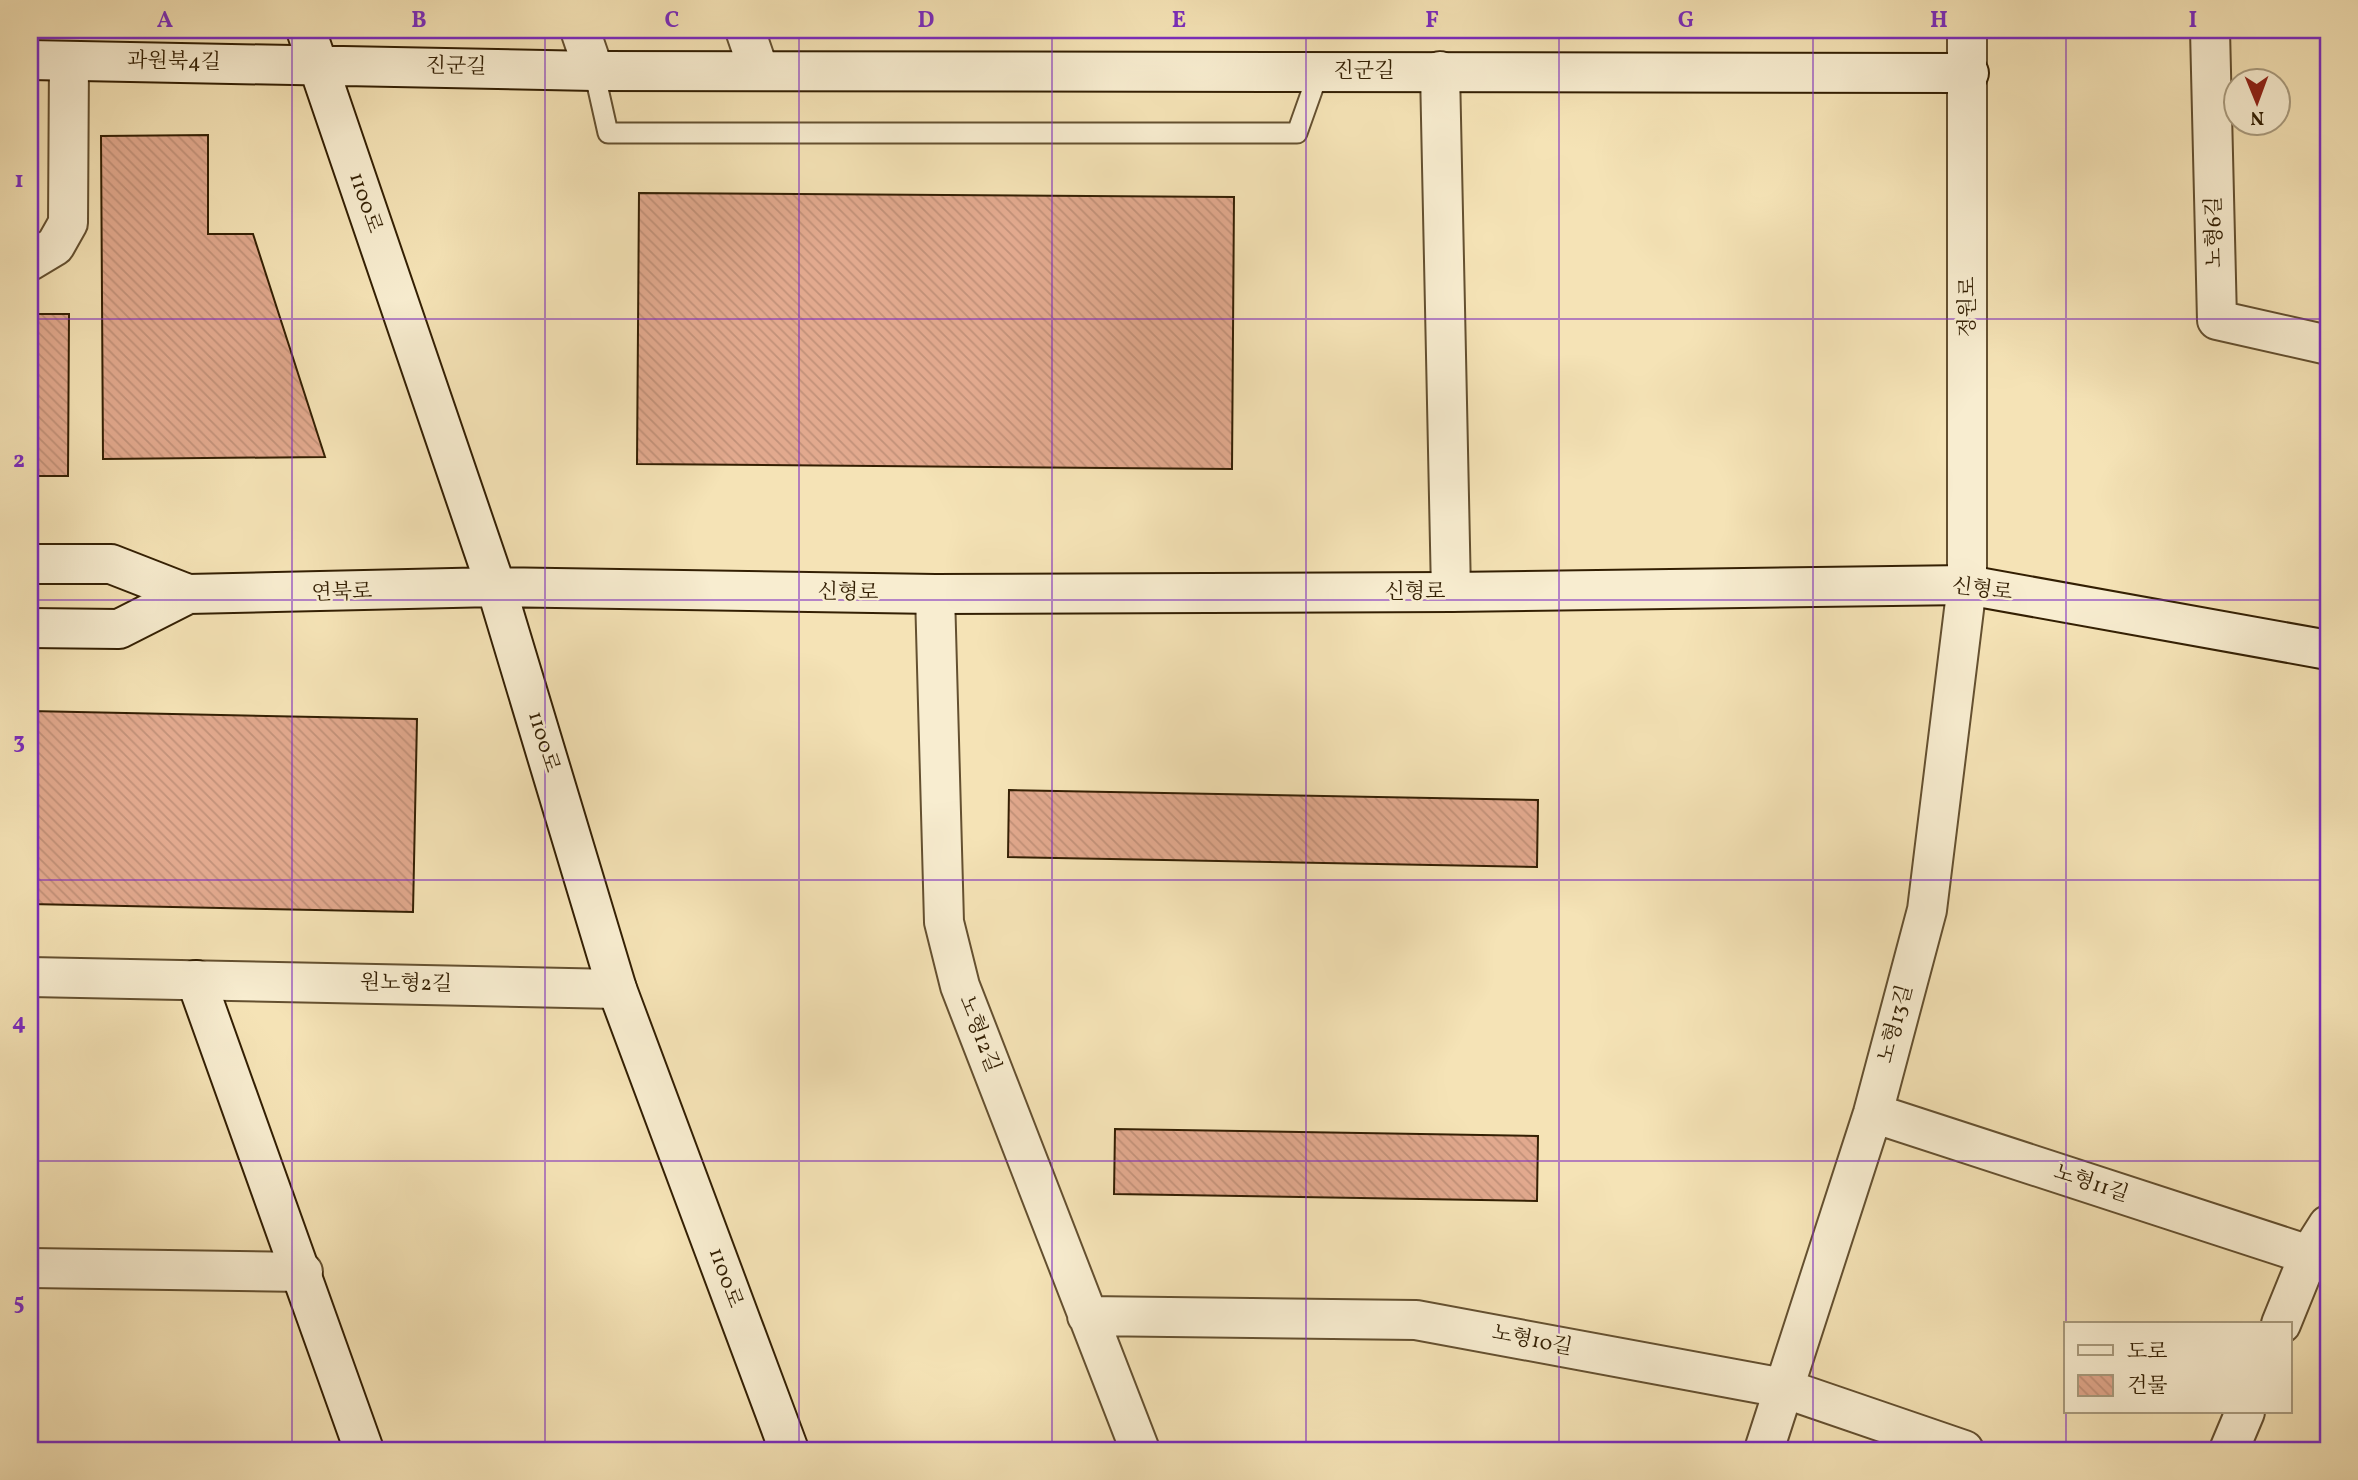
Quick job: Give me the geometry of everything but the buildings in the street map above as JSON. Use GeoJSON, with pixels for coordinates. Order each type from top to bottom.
{"type":"FeatureCollection","features":[{"type":"Feature","properties":{"kind":"street"},"geometry":{"type":"LineString","coordinates":[[580,30],[594,71]]}},
{"type":"Feature","properties":{"kind":"street"},"geometry":{"type":"LineString","coordinates":[[745,30],[759,71]]}},
{"type":"Feature","properties":{"kind":"street","name":"정원로"},"geometry":{"type":"LineString","coordinates":[[1968,30],[1968,585]]}},
{"type":"Feature","properties":{"kind":"street","name":"노형6길"},"geometry":{"type":"LineString","coordinates":[[2210,30],[2217,320],[2328,345]]}},
{"type":"Feature","properties":{"kind":"street","name":"진군길"},"geometry":{"type":"LineString","coordinates":[[312,47],[594,71],[1969,73]]}},
{"type":"Feature","properties":{"kind":"street","name":"과원북4길"},"geometry":{"type":"LineString","coordinates":[[30,60],[69,61],[312,47]]}},
{"type":"Feature","properties":{"kind":"street","name":"1100로"},"geometry":{"type":"LineString","coordinates":[[312,47],[496,587],[617,989],[789,1450]]}},
{"type":"Feature","properties":{"kind":"street"},"geometry":{"type":"LineString","coordinates":[[30,261],[55,246],[68,223],[69,61]]}},
{"type":"Feature","properties":{"kind":"street"},"geometry":{"type":"LineString","coordinates":[[1440,71],[1451,592]]}},
{"type":"Feature","properties":{"kind":"street","name":"연북로"},"geometry":{"type":"LineString","coordinates":[[30,564],[111,564],[188,594],[496,587]]}},
{"type":"Feature","properties":{"kind":"street","name":"신형로"},"geometry":{"type":"LineString","coordinates":[[496,587],[935,594],[1451,592],[1968,585],[2328,650]]}},
{"type":"Feature","properties":{"kind":"street","name":"노형13길"},"geometry":{"type":"LineString","coordinates":[[1764,1450],[1873,1113],[1927,910],[1968,585]]}},
{"type":"Feature","properties":{"kind":"street","name":"연북로"},"geometry":{"type":"LineString","coordinates":[[30,628],[119,629],[188,594]]}},
{"type":"Feature","properties":{"kind":"street","name":"노형12길"},"geometry":{"type":"LineString","coordinates":[[935,594],[944,922],[960,986],[1140,1450]]}},
{"type":"Feature","properties":{"kind":"street","name":"원노형2길"},"geometry":{"type":"LineString","coordinates":[[30,976],[617,989]]}},
{"type":"Feature","properties":{"kind":"street"},"geometry":{"type":"LineString","coordinates":[[196,980],[303,1272],[364,1450]]}},
{"type":"Feature","properties":{"kind":"street","name":"노형11길"},"geometry":{"type":"LineString","coordinates":[[1873,1113],[2322,1249],[2282,1322]]}},
{"type":"Feature","properties":{"kind":"street"},"geometry":{"type":"LineString","coordinates":[[30,1268],[303,1272]]}},
{"type":"Feature","properties":{"kind":"street","name":"노형10길"},"geometry":{"type":"LineString","coordinates":[[1087,1316],[1416,1320],[1783,1388],[1964,1450]]}},
{"type":"Feature","properties":{"kind":"street"},"geometry":{"type":"LineString","coordinates":[[2229,1450],[2244,1414]]}},
{"type":"Feature","properties":{"kind":"lane"},"geometry":{"type":"LineString","coordinates":[[594,71],[608,133],[1297,133],[1319,71]]}}]}
